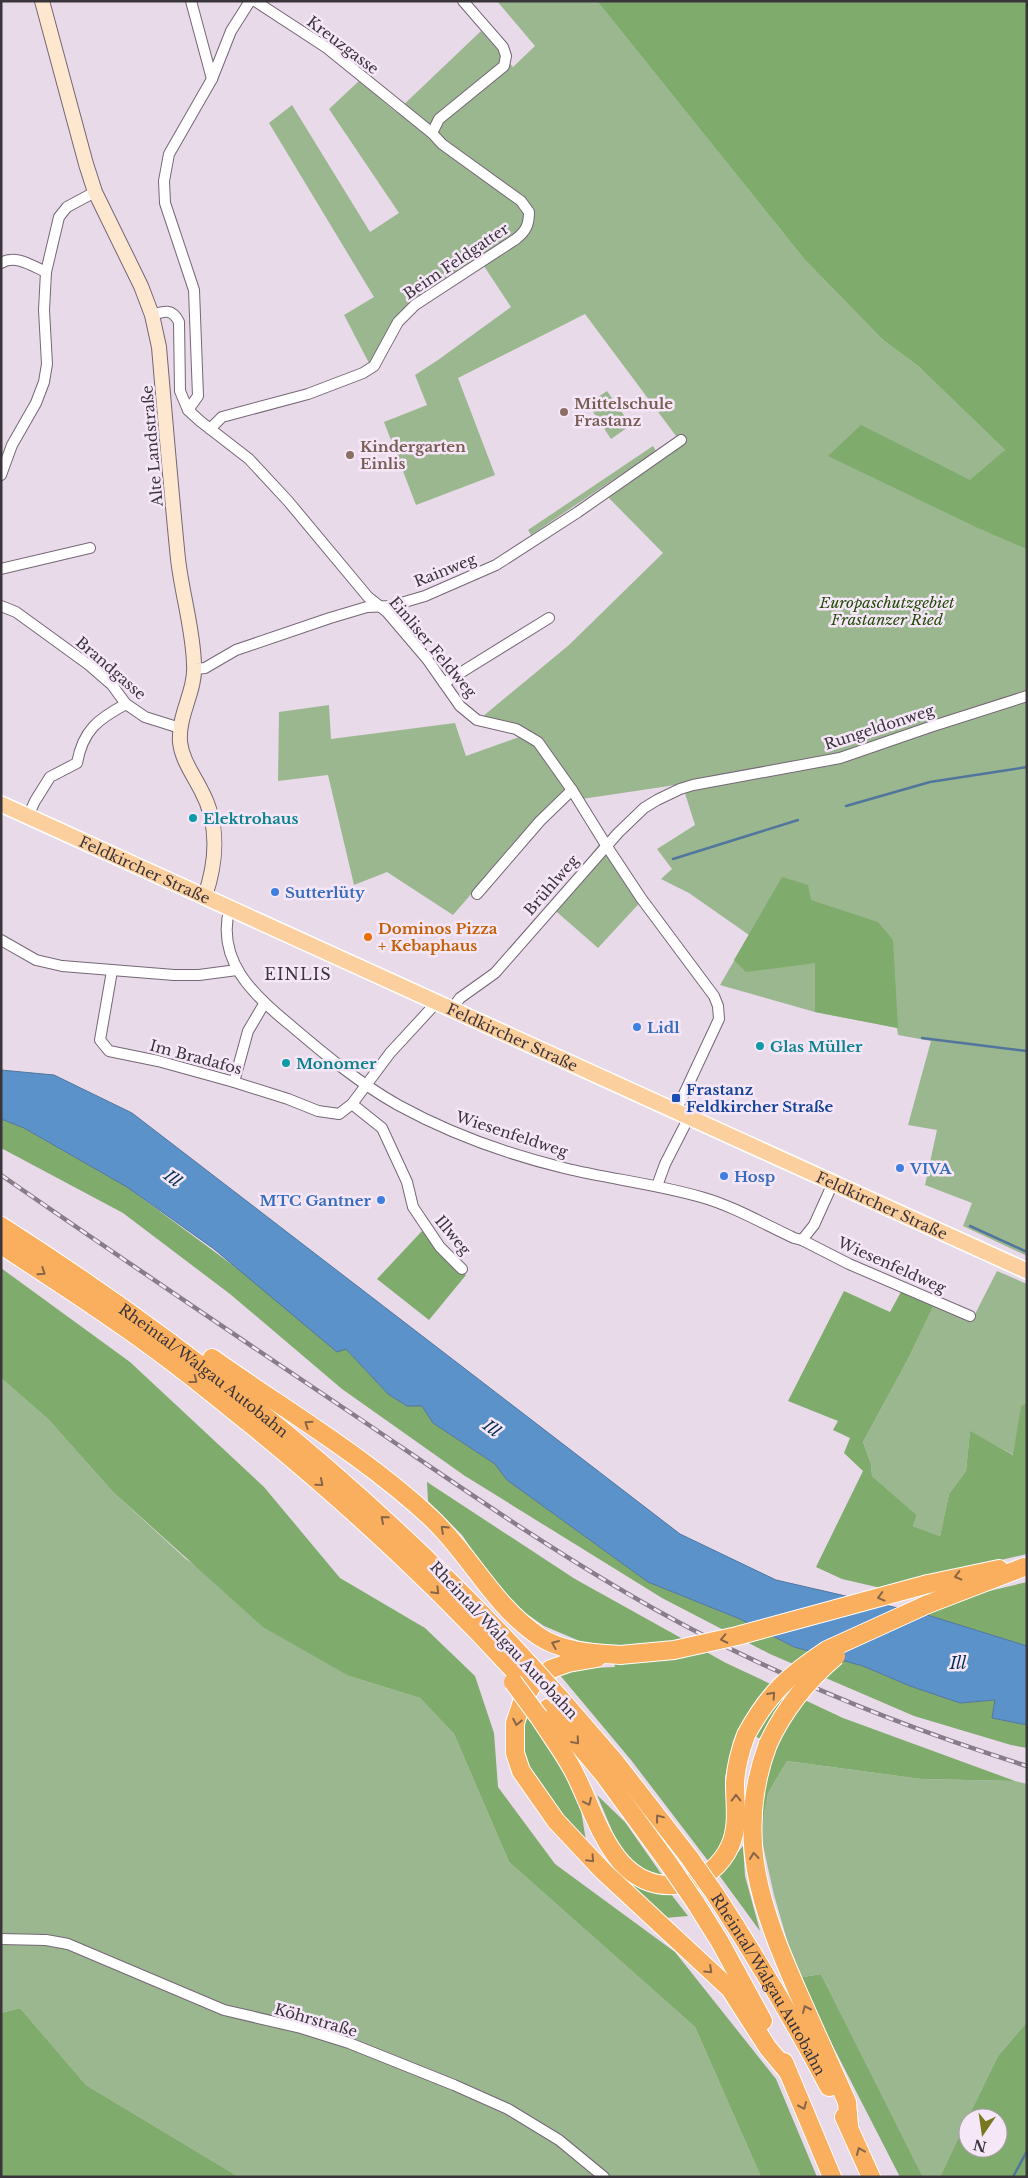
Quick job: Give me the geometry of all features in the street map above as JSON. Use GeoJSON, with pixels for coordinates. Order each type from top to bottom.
{"type":"FeatureCollection","features":[{"type":"Feature","properties":{"kind":"highway","name":"Rheintal/Walgau Autobahn"},"geometry":{"type":"LineString","coordinates":[[1,1226],[66,1267],[210,1370],[402,1534],[481,1612],[521,1674],[604,1775],[695,1902],[745,1986],[788,2072],[832,2177]]}},
{"type":"Feature","properties":{"kind":"highway","name":"Rheintal/Walgau Autobahn"},"geometry":{"type":"LineString","coordinates":[[1,1245],[112,1318],[290,1457],[350,1509],[428,1582],[521,1674]]}},
{"type":"Feature","properties":{"kind":"highway"},"geometry":{"type":"LineString","coordinates":[[144,1322],[197,1348],[379,1473],[450,1536],[495,1597],[518,1621],[542,1638],[562,1647],[620,1655]]}},
{"type":"Feature","properties":{"kind":"highway"},"geometry":{"type":"LineString","coordinates":[[788,2072],[768,2048],[759,2031],[730,1989],[603,1871],[556,1820],[521,1772],[515,1753],[515,1723],[522,1702],[535,1681],[551,1669],[568,1663],[620,1655],[674,1650],[737,1636],[982,1571],[1025,1566]]}},
{"type":"Feature","properties":{"kind":"highway"},"geometry":{"type":"LineString","coordinates":[[548,1707],[574,1773],[616,1858],[627,1869],[641,1878],[664,1885],[688,1884],[700,1879],[718,1864],[728,1850],[736,1827],[737,1766],[746,1735],[763,1705],[785,1681],[827,1650],[860,1636],[893,1618],[1025,1566]]}},
{"type":"Feature","properties":{"kind":"highway"},"geometry":{"type":"LineString","coordinates":[[849,2126],[847,2102],[784,1961],[768,1919],[755,1872],[752,1812],[756,1785],[768,1744],[775,1729],[798,1693],[816,1674],[860,1636]]}},
{"type":"Feature","properties":{"kind":"highway","name":"Rheintal/Walgau Autobahn"},"geometry":{"type":"LineString","coordinates":[[548,1707],[616,1762],[715,1894],[756,1956],[798,2029],[849,2126],[871,2177]]}},
{"type":"Feature","properties":{"kind":"main road","name":"Alte Landstraße"},"geometry":{"type":"LineString","coordinates":[[42,1],[95,192],[142,286],[160,347],[178,560],[195,669],[180,728],[182,754],[208,802],[214,826],[214,850],[210,883],[205,896]]}},
{"type":"Feature","properties":{"kind":"main road","name":"Feldkircher Straße"},"geometry":{"type":"LineString","coordinates":[[1,804],[1026,1271]]}},
{"type":"Feature","properties":{"kind":"street"},"geometry":{"type":"LineString","coordinates":[[191,1],[212,79]]}},
{"type":"Feature","properties":{"kind":"street"},"geometry":{"type":"LineString","coordinates":[[188,410],[198,396],[194,290],[165,203],[165,168],[169,154],[212,79],[231,31],[250,1]]}},
{"type":"Feature","properties":{"kind":"street","name":"Kreuzgasse"},"geometry":{"type":"LineString","coordinates":[[255,1],[327,48],[432,133]]}},
{"type":"Feature","properties":{"kind":"street"},"geometry":{"type":"LineString","coordinates":[[432,133],[439,119],[504,66],[506,56],[503,47],[463,1]]}},
{"type":"Feature","properties":{"kind":"street","name":"Beim Feldgatter"},"geometry":{"type":"LineString","coordinates":[[210,429],[222,417],[308,394],[363,374],[374,366],[398,322],[415,305],[516,239],[525,231],[529,221],[529,212],[521,202],[442,144],[432,133]]}},
{"type":"Feature","properties":{"kind":"street"},"geometry":{"type":"LineString","coordinates":[[1,475],[6,446],[38,398],[46,373],[46,272],[60,217],[67,207],[95,192]]}},
{"type":"Feature","properties":{"kind":"street"},"geometry":{"type":"LineString","coordinates":[[1,263],[8,259],[18,260],[46,272]]}},
{"type":"Feature","properties":{"kind":"street"},"geometry":{"type":"LineString","coordinates":[[152,315],[169,311],[177,317],[179,322],[180,391],[188,410]]}},
{"type":"Feature","properties":{"kind":"street","name":"Einliser Feldweg"},"geometry":{"type":"LineString","coordinates":[[188,410],[249,459],[297,512],[368,597],[380,606],[427,659],[460,706],[477,720],[516,729],[538,742],[572,790],[641,898],[714,996],[718,1006],[719,1019],[682,1114]]}},
{"type":"Feature","properties":{"kind":"street","name":"Rainweg"},"geometry":{"type":"LineString","coordinates":[[195,669],[205,668],[236,650],[330,618],[380,606],[391,606],[425,596],[496,565],[578,512],[681,440]]}},
{"type":"Feature","properties":{"kind":"street"},"geometry":{"type":"LineString","coordinates":[[1,569],[90,548]]}},
{"type":"Feature","properties":{"kind":"street","name":"Brandgasse"},"geometry":{"type":"LineString","coordinates":[[1,606],[16,612],[89,665],[112,685],[126,704],[145,717],[180,728]]}},
{"type":"Feature","properties":{"kind":"street"},"geometry":{"type":"LineString","coordinates":[[444,683],[549,618]]}},
{"type":"Feature","properties":{"kind":"street","name":"Rungeldonweg"},"geometry":{"type":"LineString","coordinates":[[680,789],[840,758],[930,726],[1027,696]]}},
{"type":"Feature","properties":{"kind":"street"},"geometry":{"type":"LineString","coordinates":[[28,816],[50,777],[77,763],[80,745],[90,730],[106,715],[126,704]]}},
{"type":"Feature","properties":{"kind":"street","name":"Brühlweg"},"geometry":{"type":"LineString","coordinates":[[452,1009],[460,998],[495,973],[606,845],[644,808],[680,789]]}},
{"type":"Feature","properties":{"kind":"street"},"geometry":{"type":"LineString","coordinates":[[477,894],[540,821],[572,790]]}},
{"type":"Feature","properties":{"kind":"street","name":"Wiesenfeldweg"},"geometry":{"type":"LineString","coordinates":[[230,907],[227,927],[237,970],[244,982],[264,1004],[367,1085],[422,1117],[453,1131],[515,1154],[564,1168],[657,1186],[702,1197],[802,1240],[849,1264],[970,1316]]}},
{"type":"Feature","properties":{"kind":"street"},"geometry":{"type":"LineString","coordinates":[[1,940],[36,960],[62,966],[174,975],[199,975],[237,970]]}},
{"type":"Feature","properties":{"kind":"street","name":"Im Bradafos"},"geometry":{"type":"LineString","coordinates":[[112,971],[100,1040],[109,1051],[158,1061],[234,1082],[288,1098],[328,1114],[339,1114],[352,1104],[367,1085]]}},
{"type":"Feature","properties":{"kind":"street"},"geometry":{"type":"LineString","coordinates":[[367,1085],[390,1053],[437,1002]]}},
{"type":"Feature","properties":{"kind":"street"},"geometry":{"type":"LineString","coordinates":[[234,1082],[248,1031],[264,1004]]}},
{"type":"Feature","properties":{"kind":"street","name":"Illweg"},"geometry":{"type":"LineString","coordinates":[[352,1104],[382,1128],[407,1182],[414,1207],[421,1220],[440,1246],[462,1269]]}},
{"type":"Feature","properties":{"kind":"street"},"geometry":{"type":"LineString","coordinates":[[657,1186],[682,1114]]}},
{"type":"Feature","properties":{"kind":"street"},"geometry":{"type":"LineString","coordinates":[[802,1240],[814,1225],[833,1183]]}},
{"type":"Feature","properties":{"kind":"street","name":"Köhrstraße"},"geometry":{"type":"LineString","coordinates":[[1,1939],[46,1940],[68,1944],[224,2010],[301,2028],[358,2047],[508,2109],[559,2140],[604,2177]]}},
{"type":"Feature","properties":{"kind":"green space","name":"Europaschutzgebiet Frastanzer Ried"},"geometry":{"type":"Polygon","coordinates":[[[497,1],[597,1],[805,260],[883,340],[918,366],[1005,450],[1027,474],[1027,1256],[963,1226],[972,1203],[925,1185],[937,1130],[908,1125],[931,1041],[898,1035],[897,1028],[815,1012],[720,985],[749,935],[689,893],[661,879],[672,869],[657,849],[695,825],[682,784],[582,799],[573,786],[538,817],[453,915],[387,872],[354,885],[328,775],[278,781],[279,712],[329,705],[331,739],[455,723],[466,756],[533,732],[482,717],[569,645],[663,553],[606,495],[682,444],[585,314],[458,378],[495,475],[416,505],[384,422],[427,405],[415,375],[511,307],[480,260],[397,316],[370,365],[344,315],[374,297],[269,123],[292,105],[370,232],[399,213],[329,109],[359,81],[396,112],[481,31],[513,67],[535,46],[497,1]]]}},
{"type":"Feature","properties":{"kind":"green space"},"geometry":{"type":"Polygon","coordinates":[[[597,1],[1027,1],[1027,549],[978,528],[828,456],[861,425],[970,480],[1005,450],[918,366],[883,340],[805,260],[597,1]]]}},
{"type":"Feature","properties":{"kind":"green space"},"geometry":{"type":"Polygon","coordinates":[[[607,391],[631,425],[611,439],[588,404],[607,391]]]}},
{"type":"Feature","properties":{"kind":"green space"},"geometry":{"type":"Polygon","coordinates":[[[653,446],[656,451],[531,535],[528,530],[653,446]]]}},
{"type":"Feature","properties":{"kind":"green space"},"geometry":{"type":"Polygon","coordinates":[[[605,837],[646,896],[598,948],[550,906],[605,837]]]}},
{"type":"Feature","properties":{"kind":"green space"},"geometry":{"type":"Polygon","coordinates":[[[782,877],[808,885],[811,900],[878,922],[893,940],[898,1028],[815,1012],[815,963],[746,972],[734,960],[782,877]]]}},
{"type":"Feature","properties":{"kind":"green space"},"geometry":{"type":"Polygon","coordinates":[[[1,1119],[24,1128],[127,1187],[346,1349],[388,1394],[407,1406],[422,1406],[433,1423],[495,1464],[507,1480],[648,1582],[740,1619],[794,1647],[863,1666],[910,1686],[960,1703],[996,1700],[992,1718],[1027,1725],[1027,1748],[914,1716],[770,1654],[662,1598],[465,1476],[342,1389],[230,1294],[123,1213],[1,1148],[1,1119]]]}},
{"type":"Feature","properties":{"kind":"green space"},"geometry":{"type":"Polygon","coordinates":[[[422,1231],[466,1275],[429,1320],[377,1279],[422,1231]]]}},
{"type":"Feature","properties":{"kind":"green space"},"geometry":{"type":"Polygon","coordinates":[[[1,1268],[130,1362],[264,1487],[340,1578],[425,1628],[475,1676],[494,1733],[498,1787],[555,1864],[675,1952],[776,2079],[817,2177],[761,2177],[695,2027],[509,1862],[454,1734],[420,1698],[349,1676],[263,1627],[113,1492],[48,1419],[1,1378],[1,1268]]]}},
{"type":"Feature","properties":{"kind":"green space"},"geometry":{"type":"Polygon","coordinates":[[[997,1271],[1027,1284],[1027,1403],[1021,1407],[1014,1455],[970,1432],[966,1471],[949,1494],[940,1536],[913,1526],[917,1515],[872,1476],[871,1464],[863,1442],[908,1359],[934,1305],[972,1320],[997,1271]]]}},
{"type":"Feature","properties":{"kind":"green space"},"geometry":{"type":"Polygon","coordinates":[[[902,1290],[934,1305],[908,1359],[863,1442],[871,1464],[872,1476],[917,1515],[913,1526],[940,1536],[949,1494],[966,1471],[970,1431],[1013,1455],[1021,1406],[1027,1403],[1027,1554],[881,1588],[842,1579],[816,1567],[863,1471],[844,1453],[850,1438],[833,1430],[838,1421],[788,1401],[844,1291],[890,1312],[902,1290]]]}},
{"type":"Feature","properties":{"kind":"green space"},"geometry":{"type":"Polygon","coordinates":[[[1,1378],[48,1419],[113,1492],[186,1559],[349,1676],[420,1698],[454,1734],[509,1862],[695,2027],[761,2177],[239,2177],[86,2085],[20,2008],[1,2013],[1,1378]]]}},
{"type":"Feature","properties":{"kind":"green space"},"geometry":{"type":"Polygon","coordinates":[[[427,1482],[575,1579],[726,1663],[843,1718],[1015,1781],[921,1779],[787,1761],[768,1793],[763,1819],[762,1798],[764,1781],[777,1746],[738,1729],[733,1741],[725,1777],[727,1824],[722,1848],[709,1862],[631,1760],[559,1674],[572,1669],[615,1667],[611,1646],[594,1647],[544,1626],[517,1607],[491,1577],[462,1535],[428,1501],[427,1482]]]}},
{"type":"Feature","properties":{"kind":"green space"},"geometry":{"type":"Polygon","coordinates":[[[1027,1582],[1027,1646],[924,1614],[985,1592],[1027,1582]]]}},
{"type":"Feature","properties":{"kind":"green space"},"geometry":{"type":"Polygon","coordinates":[[[525,1710],[551,1746],[579,1798],[587,1847],[535,1782],[519,1743],[525,1710]]]}},
{"type":"Feature","properties":{"kind":"green space"},"geometry":{"type":"Polygon","coordinates":[[[787,1761],[921,1779],[1015,1781],[1027,1784],[1027,2022],[998,2056],[973,2108],[958,2108],[958,2139],[940,2177],[923,2177],[821,1974],[798,1978],[774,1895],[760,1832],[768,1793],[787,1761]]]}},
{"type":"Feature","properties":{"kind":"green space"},"geometry":{"type":"Polygon","coordinates":[[[597,1795],[625,1822],[662,1875],[641,1873],[619,1847],[597,1795]]]}},
{"type":"Feature","properties":{"kind":"green space"},"geometry":{"type":"Polygon","coordinates":[[[743,1846],[745,1876],[760,1931],[719,1875],[743,1846]]]}},
{"type":"Feature","properties":{"kind":"green space"},"geometry":{"type":"Polygon","coordinates":[[[629,1884],[670,1893],[688,1916],[665,1918],[629,1884]]]}},
{"type":"Feature","properties":{"kind":"green space"},"geometry":{"type":"Polygon","coordinates":[[[821,1974],[923,2177],[900,2177],[798,1978],[821,1974]]]}},
{"type":"Feature","properties":{"kind":"green space"},"geometry":{"type":"Polygon","coordinates":[[[20,2008],[86,2085],[239,2177],[1,2177],[1,2013],[20,2008]]]}},
{"type":"Feature","properties":{"kind":"green space"},"geometry":{"type":"Polygon","coordinates":[[[1027,2022],[1026,2177],[940,2177],[958,2139],[958,2158],[1008,2158],[1008,2108],[973,2108],[998,2056],[1027,2022]]]}},
{"type":"Feature","properties":{"kind":"water","name":"Ill"},"geometry":{"type":"Polygon","coordinates":[[[1,1070],[54,1075],[132,1113],[680,1534],[776,1580],[924,1614],[1027,1646],[1027,1725],[992,1718],[995,1700],[960,1703],[910,1686],[863,1666],[794,1647],[740,1619],[648,1582],[507,1480],[495,1464],[433,1423],[422,1406],[407,1406],[388,1394],[346,1349],[337,1352],[214,1249],[127,1187],[24,1128],[1,1119],[1,1070]]]}},
{"type":"Feature","properties":{"kind":"waterway"},"geometry":{"type":"LineString","coordinates":[[846,806],[930,782],[1027,767]]}},
{"type":"Feature","properties":{"kind":"waterway"},"geometry":{"type":"LineString","coordinates":[[673,859],[798,820]]}},
{"type":"Feature","properties":{"kind":"waterway"},"geometry":{"type":"LineString","coordinates":[[922,1038],[1027,1051]]}},
{"type":"Feature","properties":{"kind":"waterway"},"geometry":{"type":"LineString","coordinates":[[970,1226],[1027,1252]]}},
{"type":"Feature","properties":{"kind":"waterway"},"geometry":{"type":"LineString","coordinates":[[1013,2177],[1027,2151]]}},
{"type":"Feature","properties":{"kind":"railway"},"geometry":{"type":"LineString","coordinates":[[1,1175],[468,1493],[619,1589],[702,1635],[838,1698],[979,1751],[1027,1766]]}},
{"type":"Feature","properties":{"kind":"place","name":"Mittelschule Frastanz"},"geometry":{"type":"Point","coordinates":[564,412]}},
{"type":"Feature","properties":{"kind":"place","name":"Kindergarten Einlis"},"geometry":{"type":"Point","coordinates":[350,455]}},
{"type":"Feature","properties":{"kind":"place","name":"Elektrohaus"},"geometry":{"type":"Point","coordinates":[193,818]}},
{"type":"Feature","properties":{"kind":"place","name":"Sutterlüty"},"geometry":{"type":"Point","coordinates":[275,892]}},
{"type":"Feature","properties":{"kind":"place","name":"Dominos Pizza + Kebaphaus"},"geometry":{"type":"Point","coordinates":[368,937]}},
{"type":"Feature","properties":{"kind":"place","name":"Lidl"},"geometry":{"type":"Point","coordinates":[637,1027]}},
{"type":"Feature","properties":{"kind":"place","name":"Glas Müller"},"geometry":{"type":"Point","coordinates":[760,1046]}},
{"type":"Feature","properties":{"kind":"place","name":"Monomer"},"geometry":{"type":"Point","coordinates":[286,1063]}},
{"type":"Feature","properties":{"kind":"place","name":"Frastanz Feldkircher Straße"},"geometry":{"type":"Point","coordinates":[676,1098]}},
{"type":"Feature","properties":{"kind":"place","name":"VIVA"},"geometry":{"type":"Point","coordinates":[900,1168]}},
{"type":"Feature","properties":{"kind":"place","name":"Hosp"},"geometry":{"type":"Point","coordinates":[724,1176]}},
{"type":"Feature","properties":{"kind":"place","name":"MTC Gantner"},"geometry":{"type":"Point","coordinates":[381,1200]}},
{"type":"Feature","properties":{"kind":"district","name":"EINLIS"},"geometry":{"type":"Point","coordinates":[298,974]}}]}
